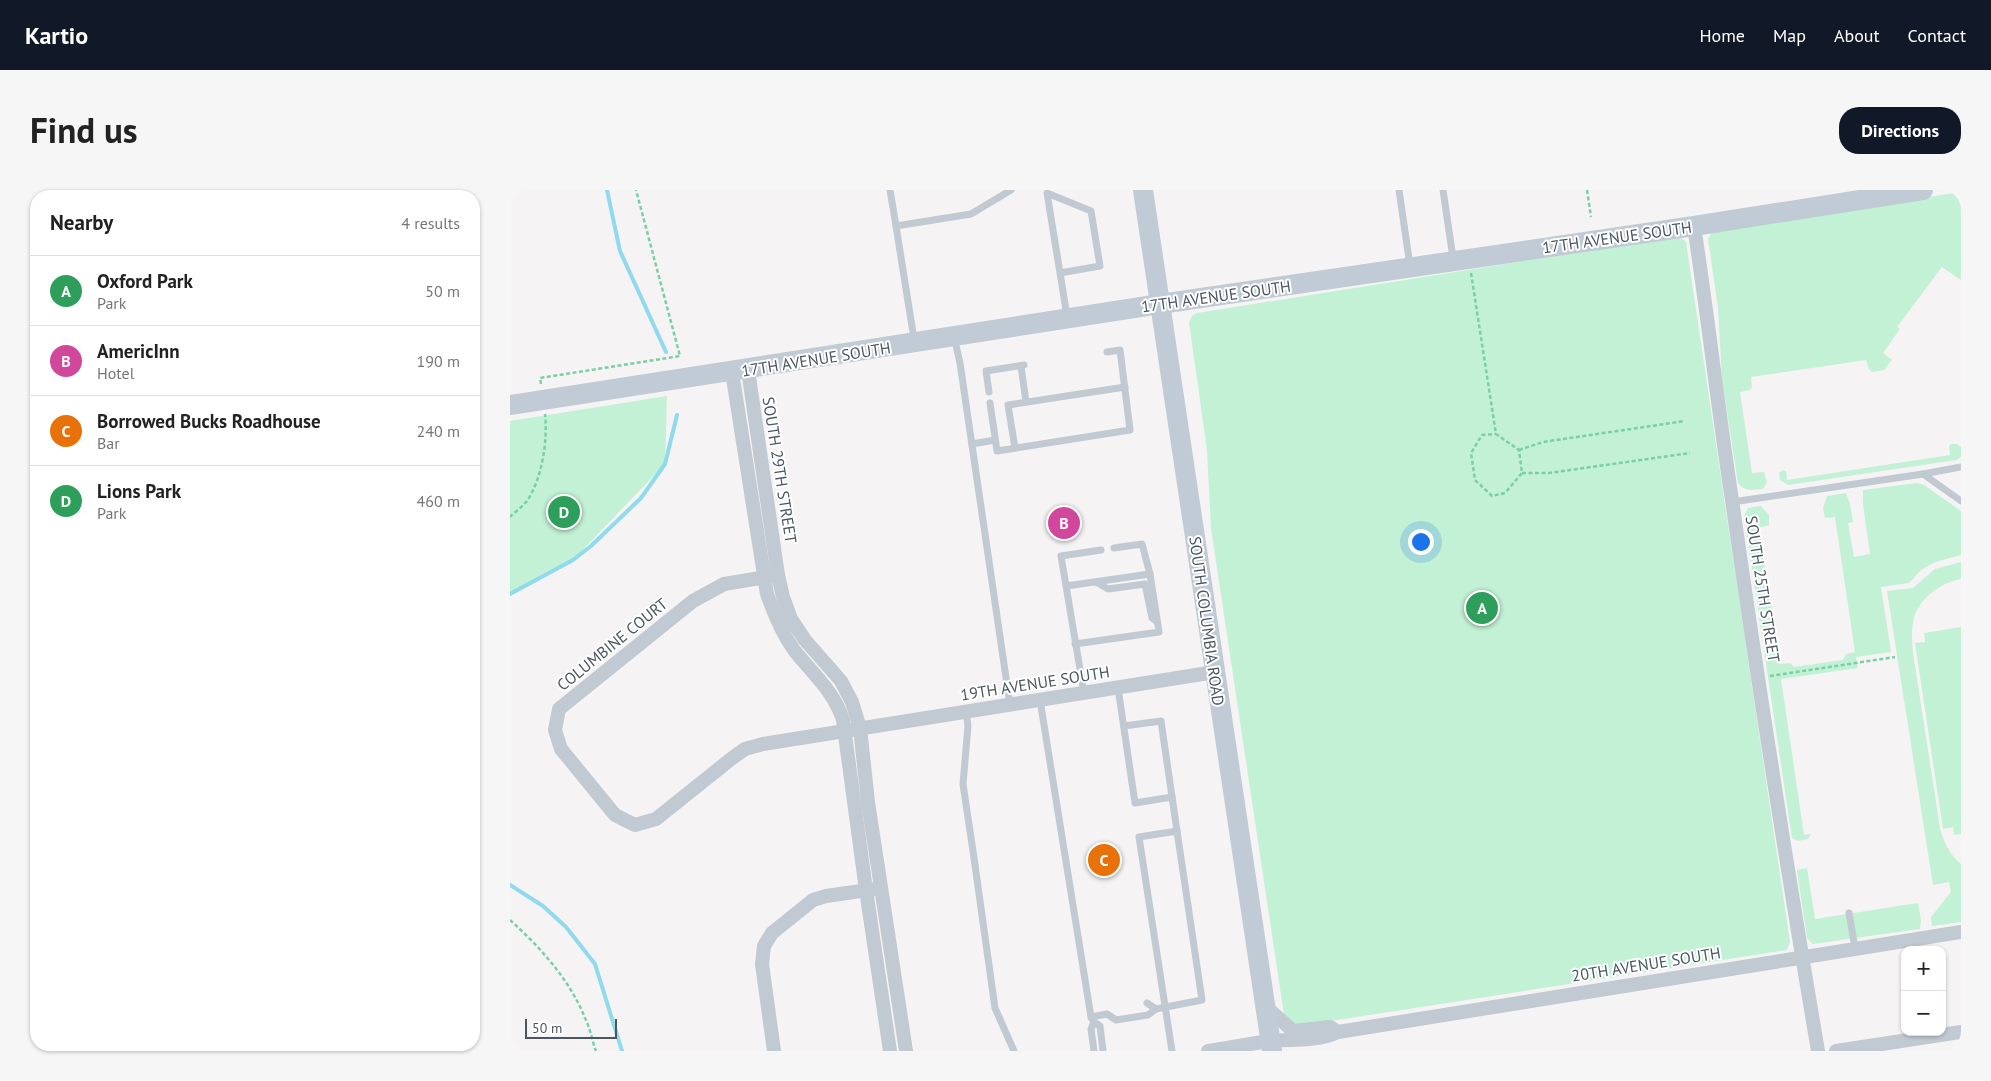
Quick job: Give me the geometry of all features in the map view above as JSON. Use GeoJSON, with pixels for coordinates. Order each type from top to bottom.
{"type":"FeatureCollection","features":[{"type":"Feature","properties":{"kind":"street","name":"SOUTH COLUMBIA ROAD"},"geometry":{"type":"LineString","coordinates":[[1144,190],[1272,1046]]}},
{"type":"Feature","properties":{"kind":"street","name":"17TH AVENUE SOUTH"},"geometry":{"type":"LineString","coordinates":[[510,405],[740,371],[1160,304],[1694,226],[1923,190]]}},
{"type":"Feature","properties":{"kind":"street","name":"SOUTH 25TH STREET"},"geometry":{"type":"LineString","coordinates":[[1694,226],[1732,502],[1818,1051]]}},
{"type":"Feature","properties":{"kind":"street","name":"SOUTH 29TH STREET"},"geometry":{"type":"LineString","coordinates":[[740,371],[771,576],[791,619],[805,640],[840,681],[852,702],[860,728],[881,888],[906,1051]]}},
{"type":"Feature","properties":{"kind":"street","name":"SOUTH 29TH STREET"},"geometry":{"type":"LineString","coordinates":[[771,576],[767,594],[779,625],[795,651],[817,676],[839,706],[890,1051]]}},
{"type":"Feature","properties":{"kind":"street","name":"COLUMBINE COURT"},"geometry":{"type":"LineString","coordinates":[[771,576],[724,584],[693,601],[559,709],[555,730],[561,749],[615,816],[635,825],[656,819],[744,750],[763,744],[844,731]]}},
{"type":"Feature","properties":{"kind":"street","name":"19TH AVENUE SOUTH"},"geometry":{"type":"LineString","coordinates":[[860,728],[1215,672]]}},
{"type":"Feature","properties":{"kind":"street"},"geometry":{"type":"LineString","coordinates":[[844,731],[860,728]]}},
{"type":"Feature","properties":{"kind":"street"},"geometry":{"type":"LineString","coordinates":[[774,1051],[762,964],[764,946],[772,933],[813,900],[826,896],[881,888]]}},
{"type":"Feature","properties":{"kind":"street","name":"20TH AVENUE SOUTH"},"geometry":{"type":"LineString","coordinates":[[1208,1051],[1272,1046],[1324,1038],[1338,1032],[1961,932]]}},
{"type":"Feature","properties":{"kind":"street","name":"20TH AVENUE SOUTH"},"geometry":{"type":"LineString","coordinates":[[1265,1006],[1293,1031],[1330,1027],[1338,1032]]}},
{"type":"Feature","properties":{"kind":"street"},"geometry":{"type":"LineString","coordinates":[[1836,1051],[1961,1032]]}},
{"type":"Feature","properties":{"kind":"lane"},"geometry":{"type":"LineString","coordinates":[[890,190],[915,343]]}},
{"type":"Feature","properties":{"kind":"lane"},"geometry":{"type":"LineString","coordinates":[[896,226],[971,214],[1012,190]]}},
{"type":"Feature","properties":{"kind":"lane"},"geometry":{"type":"LineString","coordinates":[[1400,190],[1410,268]]}},
{"type":"Feature","properties":{"kind":"lane"},"geometry":{"type":"LineString","coordinates":[[1443,190],[1461,260]]}},
{"type":"Feature","properties":{"kind":"lane"},"geometry":{"type":"LineString","coordinates":[[1044,191],[1091,211],[1100,266],[1060,273]]}},
{"type":"Feature","properties":{"kind":"lane"},"geometry":{"type":"LineString","coordinates":[[1044,191],[1067,319]]}},
{"type":"Feature","properties":{"kind":"lane"},"geometry":{"type":"LineString","coordinates":[[954,337],[960,363],[1010,705]]}},
{"type":"Feature","properties":{"kind":"lane"},"geometry":{"type":"LineString","coordinates":[[990,403],[997,451],[1130,430],[1120,350],[1107,352]]}},
{"type":"Feature","properties":{"kind":"lane"},"geometry":{"type":"LineString","coordinates":[[989,392],[986,371],[1022,366],[1026,402]]}},
{"type":"Feature","properties":{"kind":"lane"},"geometry":{"type":"LineString","coordinates":[[1015,448],[1008,405],[1125,387]]}},
{"type":"Feature","properties":{"kind":"lane"},"geometry":{"type":"LineString","coordinates":[[972,444],[995,440]]}},
{"type":"Feature","properties":{"kind":"lane"},"geometry":{"type":"LineString","coordinates":[[1732,502],[1961,468]]}},
{"type":"Feature","properties":{"kind":"lane"},"geometry":{"type":"LineString","coordinates":[[1923,474],[1961,502]]}},
{"type":"Feature","properties":{"kind":"lane"},"geometry":{"type":"LineString","coordinates":[[1076,644],[1159,632],[1150,574],[1142,544],[1114,548]]}},
{"type":"Feature","properties":{"kind":"lane"},"geometry":{"type":"LineString","coordinates":[[1084,693],[1061,556],[1100,550]]}},
{"type":"Feature","properties":{"kind":"lane"},"geometry":{"type":"LineString","coordinates":[[1066,586],[1150,574]]}},
{"type":"Feature","properties":{"kind":"lane"},"geometry":{"type":"LineString","coordinates":[[1095,581],[1108,589],[1146,584],[1152,618],[1158,623]]}},
{"type":"Feature","properties":{"kind":"lane"},"geometry":{"type":"LineString","coordinates":[[1118,688],[1135,803],[1172,797]]}},
{"type":"Feature","properties":{"kind":"lane"},"geometry":{"type":"LineString","coordinates":[[1040,700],[1092,1019],[1091,1029],[1094,1051]]}},
{"type":"Feature","properties":{"kind":"lane"},"geometry":{"type":"LineString","coordinates":[[966,712],[968,726],[963,784],[995,1008],[1014,1051]]}},
{"type":"Feature","properties":{"kind":"lane"},"geometry":{"type":"LineString","coordinates":[[1106,1014],[1116,1020],[1148,1015],[1156,1009],[1202,1000],[1161,721],[1124,726]]}},
{"type":"Feature","properties":{"kind":"lane"},"geometry":{"type":"LineString","coordinates":[[1172,1051],[1140,837],[1177,831]]}},
{"type":"Feature","properties":{"kind":"lane"},"geometry":{"type":"LineString","coordinates":[[1849,913],[1855,948]]}},
{"type":"Feature","properties":{"kind":"lane"},"geometry":{"type":"LineString","coordinates":[[1147,1003],[1156,1009]]}},
{"type":"Feature","properties":{"kind":"lane"},"geometry":{"type":"LineString","coordinates":[[1092,1019],[1114,1009]]}},
{"type":"Feature","properties":{"kind":"lane"},"geometry":{"type":"LineString","coordinates":[[1092,1019],[1100,1026],[1103,1051]]}},
{"type":"Feature","properties":{"kind":"path"},"geometry":{"type":"LineString","coordinates":[[540,378],[680,356],[636,190]]}},
{"type":"Feature","properties":{"kind":"path"},"geometry":{"type":"LineString","coordinates":[[1587,190],[1591,217]]}},
{"type":"Feature","properties":{"kind":"path"},"geometry":{"type":"LineString","coordinates":[[1461,260],[1496,434]]}},
{"type":"Feature","properties":{"kind":"path"},"geometry":{"type":"LineString","coordinates":[[1519,450],[1543,442],[1685,420]]}},
{"type":"Feature","properties":{"kind":"path"},"geometry":{"type":"LineString","coordinates":[[510,517],[527,500],[540,473],[546,423]]}},
{"type":"Feature","properties":{"kind":"path"},"geometry":{"type":"LineString","coordinates":[[1496,434],[1519,450],[1522,473],[1505,494],[1492,496],[1476,480],[1471,453],[1482,435],[1496,434]]}},
{"type":"Feature","properties":{"kind":"path"},"geometry":{"type":"LineString","coordinates":[[1522,473],[1550,473],[1690,452]]}},
{"type":"Feature","properties":{"kind":"path"},"geometry":{"type":"LineString","coordinates":[[1759,678],[1895,657]]}},
{"type":"Feature","properties":{"kind":"path"},"geometry":{"type":"LineString","coordinates":[[510,920],[531,938],[562,977],[585,1017],[596,1051]]}},
{"type":"Feature","properties":{"kind":"green space"},"geometry":{"type":"Polygon","coordinates":[[[1961,192],[1961,280],[1942,267],[1897,327],[1900,329],[1883,353],[1892,360],[1884,370],[1872,372],[1866,360],[1751,377],[1752,387],[1750,390],[1740,392],[1752,473],[1764,472],[1767,482],[1763,489],[1749,490],[1743,488],[1738,483],[1722,379],[1718,308],[1708,239],[1711,233],[1715,230],[1961,192]]]}},
{"type":"Feature","properties":{"kind":"green space"},"geometry":{"type":"Polygon","coordinates":[[[1676,237],[1686,242],[1790,942],[1787,950],[1299,1026],[1289,1021],[1284,1015],[1211,528],[1207,450],[1189,322],[1192,316],[1197,313],[1676,237]]]}},
{"type":"Feature","properties":{"kind":"green space"},"geometry":{"type":"Polygon","coordinates":[[[667,396],[665,464],[573,560],[510,596],[510,421],[667,396]]]}},
{"type":"Feature","properties":{"kind":"green space"},"geometry":{"type":"Polygon","coordinates":[[[1957,444],[1961,447],[1961,457],[1956,460],[1788,485],[1780,480],[1779,473],[1783,470],[1786,471],[1787,480],[1950,455],[1949,446],[1957,444]]]}},
{"type":"Feature","properties":{"kind":"green space"},"geometry":{"type":"Polygon","coordinates":[[[1917,483],[1924,485],[1961,511],[1961,555],[1935,562],[1921,570],[1909,583],[1881,587],[1891,652],[1856,657],[1858,668],[1781,679],[1804,835],[1811,834],[1808,839],[1798,841],[1792,838],[1744,516],[1748,508],[1761,506],[1769,515],[1769,525],[1759,528],[1780,664],[1790,663],[1794,667],[1843,660],[1846,654],[1855,652],[1835,517],[1825,518],[1823,508],[1827,496],[1846,493],[1853,522],[1848,523],[1854,557],[1870,554],[1863,504],[1863,490],[1917,483]]]}},
{"type":"Feature","properties":{"kind":"green space"},"geometry":{"type":"Polygon","coordinates":[[[1961,562],[1961,579],[1939,587],[1932,592],[1917,611],[1912,627],[1913,653],[1940,828],[1948,848],[1961,864],[1961,922],[1932,926],[1931,917],[1951,892],[1949,882],[1933,885],[1887,591],[1913,588],[1935,569],[1961,562]]]}},
{"type":"Feature","properties":{"kind":"green space"},"geometry":{"type":"Polygon","coordinates":[[[1961,627],[1961,834],[1954,835],[1953,827],[1943,829],[1915,643],[1925,642],[1924,633],[1961,627]]]}},
{"type":"Feature","properties":{"kind":"green space"},"geometry":{"type":"Polygon","coordinates":[[[1807,868],[1815,919],[1918,903],[1921,920],[1920,929],[1813,944],[1807,938],[1797,870],[1807,868]]]}},
{"type":"Feature","properties":{"kind":"waterway"},"geometry":{"type":"LineString","coordinates":[[607,190],[620,251],[666,352]]}},
{"type":"Feature","properties":{"kind":"waterway"},"geometry":{"type":"LineString","coordinates":[[510,594],[573,560],[591,546],[641,498],[665,464],[677,415]]}},
{"type":"Feature","properties":{"kind":"waterway"},"geometry":{"type":"LineString","coordinates":[[510,885],[543,906],[566,927],[595,964],[622,1051]]}},
{"type":"Feature","properties":{"kind":"place","name":"Lions Park"},"geometry":{"type":"Point","coordinates":[564,512]}},
{"type":"Feature","properties":{"kind":"place","name":"AmericInn"},"geometry":{"type":"Point","coordinates":[1064,523]}},
{"type":"Feature","properties":{"kind":"place","name":"Oxford Park"},"geometry":{"type":"Point","coordinates":[1482,608]}},
{"type":"Feature","properties":{"kind":"place","name":"Borrowed Bucks Roadhouse"},"geometry":{"type":"Point","coordinates":[1104,860]}}]}
